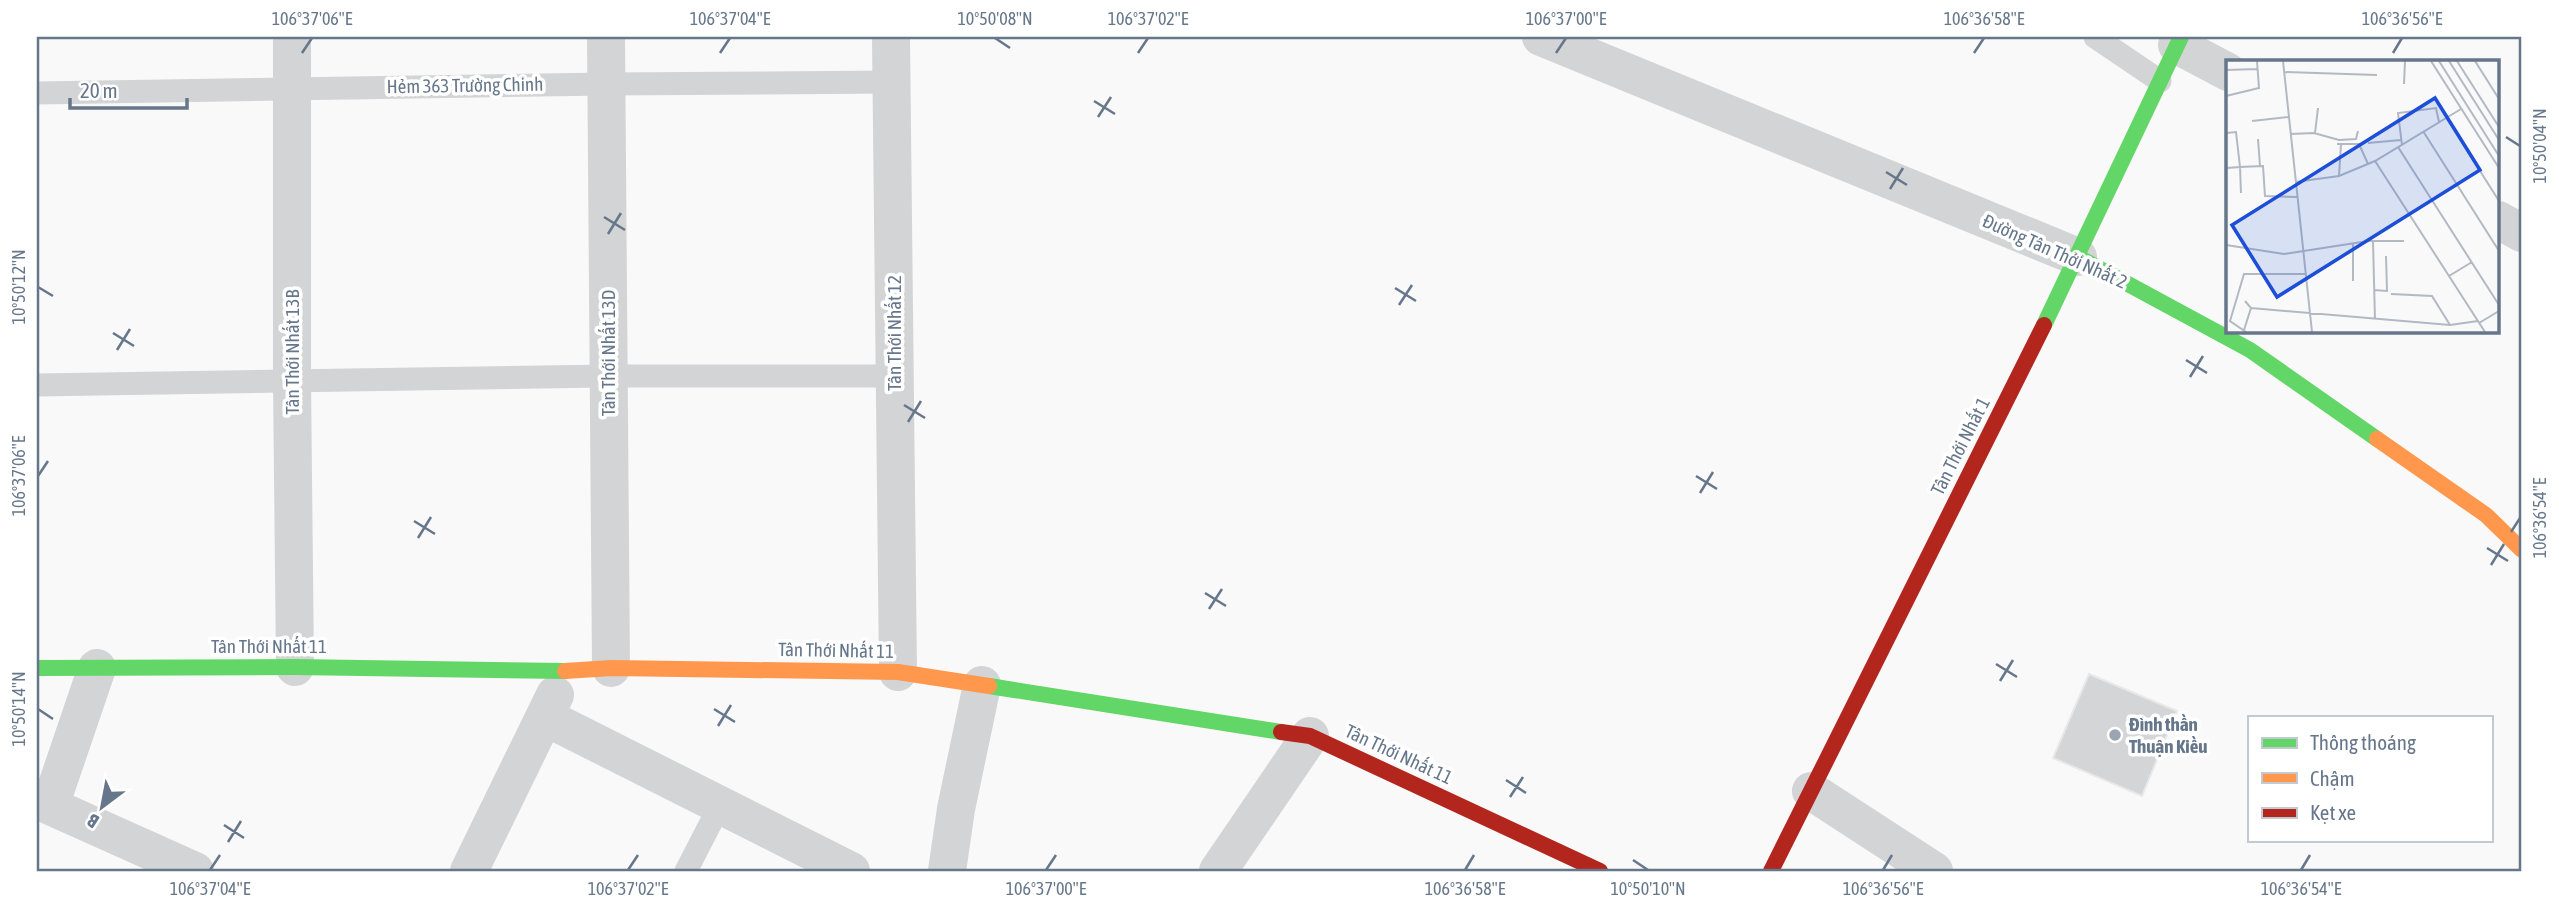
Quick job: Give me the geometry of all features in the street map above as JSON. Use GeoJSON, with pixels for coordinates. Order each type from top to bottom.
{"type":"FeatureCollection","features":[{"type":"Feature","properties":{"kind":"street","name":"Tân Thới Nhất 13B"},"geometry":{"type":"LineString","coordinates":[[292,37],[295,667]]}},
{"type":"Feature","properties":{"kind":"street","name":"Tân Thới Nhất 13D"},"geometry":{"type":"LineString","coordinates":[[606,37],[611,668]]}},
{"type":"Feature","properties":{"kind":"street","name":"Tân Thới Nhất 12"},"geometry":{"type":"LineString","coordinates":[[891,37],[898,672]]}},
{"type":"Feature","properties":{"kind":"street","name":"Đường Tân Thới Nhất 2"},"geometry":{"type":"LineString","coordinates":[[1563,41],[2078,257],[2250,349],[2486,515],[2522,550]]}},
{"type":"Feature","properties":{"kind":"street","name":"Tân Thới Nhất 1"},"geometry":{"type":"LineString","coordinates":[[1771,871],[2078,257],[2179,41]]}},
{"type":"Feature","properties":{"kind":"street"},"geometry":{"type":"LineString","coordinates":[[2179,41],[2226,71]]}},
{"type":"Feature","properties":{"kind":"street"},"geometry":{"type":"LineString","coordinates":[[2500,220],[2522,233]]}},
{"type":"Feature","properties":{"kind":"street","name":"Tân Thới Nhất 11"},"geometry":{"type":"LineString","coordinates":[[37,668],[295,667],[566,671],[611,668],[898,672],[1310,736],[1600,871]]}},
{"type":"Feature","properties":{"kind":"street"},"geometry":{"type":"LineString","coordinates":[[97,668],[50,806],[195,871]]}},
{"type":"Feature","properties":{"kind":"street"},"geometry":{"type":"LineString","coordinates":[[469,871],[566,671]]}},
{"type":"Feature","properties":{"kind":"street"},"geometry":{"type":"LineString","coordinates":[[947,871],[956,808],[982,685]]}},
{"type":"Feature","properties":{"kind":"street"},"geometry":{"type":"LineString","coordinates":[[545,717],[851,871]]}},
{"type":"Feature","properties":{"kind":"street"},"geometry":{"type":"LineString","coordinates":[[1218,871],[1310,736]]}},
{"type":"Feature","properties":{"kind":"street"},"geometry":{"type":"LineString","coordinates":[[1811,791],[1934,871]]}},
{"type":"Feature","properties":{"kind":"lane"},"geometry":{"type":"LineString","coordinates":[[2095,37],[2160,81]]}},
{"type":"Feature","properties":{"kind":"lane","name":"Hẻm 363 Trường Chinh"},"geometry":{"type":"LineString","coordinates":[[37,93],[607,83],[893,82]]}},
{"type":"Feature","properties":{"kind":"lane"},"geometry":{"type":"LineString","coordinates":[[37,385],[607,376],[894,376]]}},
{"type":"Feature","properties":{"kind":"lane"},"geometry":{"type":"LineString","coordinates":[[686,871],[720,805]]}},
{"type":"Feature","properties":{"kind":"building","name":"Đình thần Thuận Kiều"},"geometry":{"type":"Polygon","coordinates":[[[2089,674],[2177,711],[2142,796],[2053,758],[2089,674]]]}},
{"type":"Feature","properties":{"kind":"traffic: fast"},"geometry":{"type":"LineString","coordinates":[[2044,325],[2181,37]]}},
{"type":"Feature","properties":{"kind":"traffic: fast"},"geometry":{"type":"LineString","coordinates":[[2078,257],[2250,350],[2377,439]]}},
{"type":"Feature","properties":{"kind":"traffic: fast"},"geometry":{"type":"LineString","coordinates":[[37,668],[295,667],[565,671]]}},
{"type":"Feature","properties":{"kind":"traffic: fast"},"geometry":{"type":"LineString","coordinates":[[989,686],[1281,732]]}},
{"type":"Feature","properties":{"kind":"traffic: slow"},"geometry":{"type":"LineString","coordinates":[[2377,439],[2486,515],[2522,550]]}},
{"type":"Feature","properties":{"kind":"traffic: slow"},"geometry":{"type":"LineString","coordinates":[[565,671],[611,668],[898,672],[989,686]]}},
{"type":"Feature","properties":{"kind":"traffic: jam"},"geometry":{"type":"LineString","coordinates":[[1771,871],[2044,325]]}},
{"type":"Feature","properties":{"kind":"traffic: jam"},"geometry":{"type":"LineString","coordinates":[[1281,732],[1310,736],[1600,871]]}},
{"type":"Feature","properties":{"kind":"place","name":"Đình thần Thuận Kiều"},"geometry":{"type":"Point","coordinates":[2115,735]}}]}
